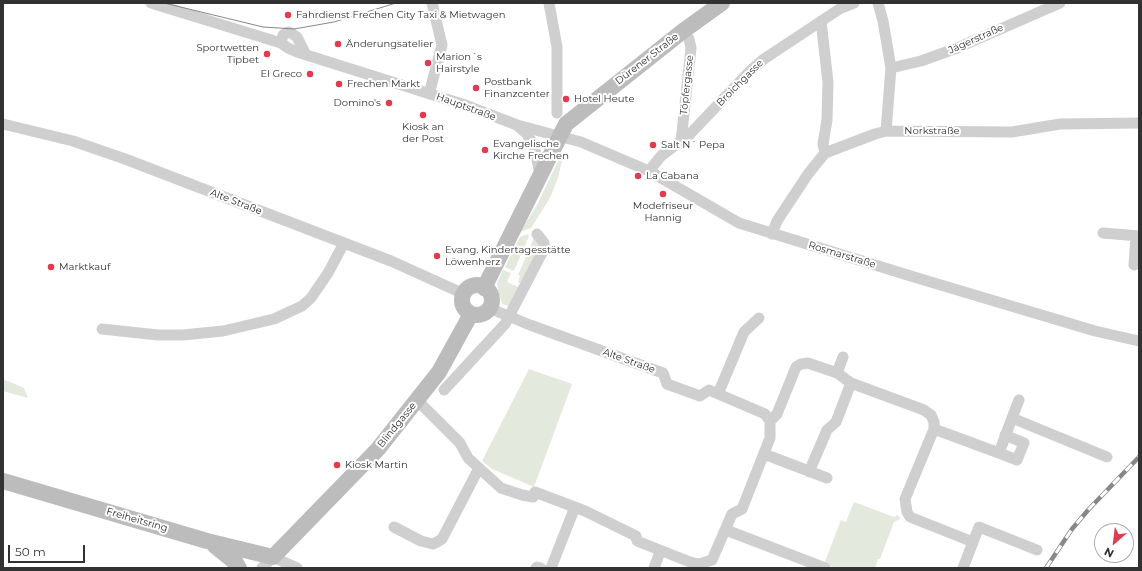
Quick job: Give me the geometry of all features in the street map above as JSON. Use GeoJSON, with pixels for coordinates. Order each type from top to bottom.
{"type":"FeatureCollection","features":[{"type":"Feature","properties":{"kind":"main road","name":"Dürener Straße"},"geometry":{"type":"LineString","coordinates":[[559,136],[566,124],[578,113],[683,31],[722,3]]}},
{"type":"Feature","properties":{"kind":"main road"},"geometry":{"type":"LineString","coordinates":[[484,288],[559,136]]}},
{"type":"Feature","properties":{"kind":"main road"},"geometry":{"type":"LineString","coordinates":[[475,286],[484,288],[488,291],[492,299],[489,308],[479,315],[471,314],[463,306],[464,294],[466,290],[475,286]]}},
{"type":"Feature","properties":{"kind":"main road","name":"Blindgasse"},"geometry":{"type":"LineString","coordinates":[[267,563],[378,449],[438,372],[471,314]]}},
{"type":"Feature","properties":{"kind":"main road","name":"Freiheitsring"},"geometry":{"type":"LineString","coordinates":[[3,480],[208,541],[267,563]]}},
{"type":"Feature","properties":{"kind":"main road"},"geometry":{"type":"LineString","coordinates":[[208,541],[226,554],[239,568]]}},
{"type":"Feature","properties":{"kind":"street","name":"Hauptstraße"},"geometry":{"type":"LineString","coordinates":[[151,3],[282,43],[283,35],[288,32],[297,37],[305,53],[517,125],[559,136]]}},
{"type":"Feature","properties":{"kind":"street"},"geometry":{"type":"LineString","coordinates":[[429,94],[442,45],[432,3]]}},
{"type":"Feature","properties":{"kind":"street"},"geometry":{"type":"LineString","coordinates":[[549,3],[556,47],[556,113]]}},
{"type":"Feature","properties":{"kind":"street","name":"Broichgasse"},"geometry":{"type":"LineString","coordinates":[[649,171],[661,156],[681,142],[750,71],[764,59],[821,21],[840,5],[854,3]]}},
{"type":"Feature","properties":{"kind":"street"},"geometry":{"type":"LineString","coordinates":[[878,3],[883,21],[891,68],[886,131]]}},
{"type":"Feature","properties":{"kind":"street","name":"Jägerstraße"},"geometry":{"type":"LineString","coordinates":[[891,68],[921,62],[958,48],[1060,3]]}},
{"type":"Feature","properties":{"kind":"street"},"geometry":{"type":"LineString","coordinates":[[772,234],[777,221],[804,180],[825,153],[823,144],[827,120],[828,82],[821,21]]}},
{"type":"Feature","properties":{"kind":"street","name":"Töpfergasse"},"geometry":{"type":"LineString","coordinates":[[681,142],[691,48],[689,39],[683,31]]}},
{"type":"Feature","properties":{"kind":"street","name":"Norkstraße"},"geometry":{"type":"LineString","coordinates":[[825,153],[886,131],[1012,132],[1060,124],[1139,123]]}},
{"type":"Feature","properties":{"kind":"street","name":"Alte Straße"},"geometry":{"type":"LineString","coordinates":[[3,124],[60,137],[104,151],[391,261],[464,294]]}},
{"type":"Feature","properties":{"kind":"street"},"geometry":{"type":"LineString","coordinates":[[517,125],[526,133],[534,145],[540,175]]}},
{"type":"Feature","properties":{"kind":"street","name":"Rosmarstraße"},"geometry":{"type":"LineString","coordinates":[[559,136],[611,154],[649,171],[724,216],[772,234],[1095,331],[1139,341]]}},
{"type":"Feature","properties":{"kind":"street"},"geometry":{"type":"LineString","coordinates":[[1103,233],[1137,236],[1134,265]]}},
{"type":"Feature","properties":{"kind":"street"},"geometry":{"type":"LineString","coordinates":[[444,390],[505,324],[544,249],[544,242],[537,234]]}},
{"type":"Feature","properties":{"kind":"street"},"geometry":{"type":"LineString","coordinates":[[102,328],[158,335],[183,335],[223,331],[274,319],[302,306],[311,298],[328,273],[344,243]]}},
{"type":"Feature","properties":{"kind":"street","name":"Alte Straße"},"geometry":{"type":"LineString","coordinates":[[489,308],[508,317],[663,373],[667,384],[700,396],[709,390],[760,411],[770,420]]}},
{"type":"Feature","properties":{"kind":"street"},"geometry":{"type":"LineString","coordinates":[[718,394],[744,332],[759,318]]}},
{"type":"Feature","properties":{"kind":"street"},"geometry":{"type":"LineString","coordinates":[[837,373],[843,357]]}},
{"type":"Feature","properties":{"kind":"street"},"geometry":{"type":"LineString","coordinates":[[417,400],[460,443],[468,458],[501,488],[533,497],[535,492],[575,507],[636,536],[637,541],[660,552],[690,562],[708,565],[716,554],[732,514],[742,509],[770,438],[770,420],[777,414],[796,367],[801,364],[808,363],[837,373],[851,383],[924,410],[930,415],[934,422],[934,429],[905,499],[907,512],[915,519],[973,542]]}},
{"type":"Feature","properties":{"kind":"street"},"geometry":{"type":"LineString","coordinates":[[809,472],[827,430],[836,422],[851,383]]}},
{"type":"Feature","properties":{"kind":"street"},"geometry":{"type":"LineString","coordinates":[[999,453],[1019,400]]}},
{"type":"Feature","properties":{"kind":"street"},"geometry":{"type":"LineString","coordinates":[[1012,418],[1107,457]]}},
{"type":"Feature","properties":{"kind":"street"},"geometry":{"type":"LineString","coordinates":[[934,429],[1016,460],[1024,443],[1005,436]]}},
{"type":"Feature","properties":{"kind":"street"},"geometry":{"type":"LineString","coordinates":[[764,454],[827,478]]}},
{"type":"Feature","properties":{"kind":"street"},"geometry":{"type":"LineString","coordinates":[[394,527],[421,541],[432,544],[437,542],[442,538],[479,468]]}},
{"type":"Feature","properties":{"kind":"street"},"geometry":{"type":"LineString","coordinates":[[551,568],[575,507]]}},
{"type":"Feature","properties":{"kind":"street"},"geometry":{"type":"LineString","coordinates":[[963,568],[979,527],[1037,550]]}},
{"type":"Feature","properties":{"kind":"street"},"geometry":{"type":"LineString","coordinates":[[726,530],[825,568]]}},
{"type":"Feature","properties":{"kind":"street"},"geometry":{"type":"LineString","coordinates":[[654,568],[660,552]]}},
{"type":"Feature","properties":{"kind":"street"},"geometry":{"type":"LineString","coordinates":[[267,563],[297,568]]}},
{"type":"Feature","properties":{"kind":"street"},"geometry":{"type":"LineString","coordinates":[[536,568],[541,568]]}},
{"type":"Feature","properties":{"kind":"shaded area"},"geometry":{"type":"Polygon","coordinates":[[[561,155],[563,156],[558,178],[550,198],[531,228],[520,232],[537,205],[561,155]]]}},
{"type":"Feature","properties":{"kind":"shaded area"},"geometry":{"type":"Polygon","coordinates":[[[528,234],[529,236],[514,271],[505,267],[520,237],[528,234]]]}},
{"type":"Feature","properties":{"kind":"shaded area"},"geometry":{"type":"Polygon","coordinates":[[[534,238],[537,240],[539,246],[521,284],[518,282],[520,276],[518,275],[534,238]]]}},
{"type":"Feature","properties":{"kind":"shaded area"},"geometry":{"type":"Polygon","coordinates":[[[503,270],[511,273],[507,282],[520,288],[509,306],[502,304],[498,290],[497,283],[503,270]]]}},
{"type":"Feature","properties":{"kind":"shaded area"},"geometry":{"type":"Polygon","coordinates":[[[529,369],[572,384],[534,487],[492,469],[482,461],[529,369]]]}},
{"type":"Feature","properties":{"kind":"shaded area"},"geometry":{"type":"Polygon","coordinates":[[[3,379],[24,388],[28,398],[3,391],[3,379]]]}},
{"type":"Feature","properties":{"kind":"shaded area"},"geometry":{"type":"Polygon","coordinates":[[[854,502],[894,517],[898,515],[900,519],[894,522],[875,568],[836,568],[824,564],[841,520],[846,522],[854,502]]]}},
{"type":"Feature","properties":{"kind":"tram line"},"geometry":{"type":"LineString","coordinates":[[164,3],[263,27],[294,29],[334,22],[396,3]]}},
{"type":"Feature","properties":{"kind":"tram line"},"geometry":{"type":"LineString","coordinates":[[545,3],[554,3]]}},
{"type":"Feature","properties":{"kind":"railway"},"geometry":{"type":"LineString","coordinates":[[1046,568],[1072,529],[1139,457]]}},
{"type":"Feature","properties":{"kind":"place","name":"Fahrdienst Frechen City Taxi & Mietwagen"},"geometry":{"type":"Point","coordinates":[288,15]}},
{"type":"Feature","properties":{"kind":"place","name":"Änderungsatelier"},"geometry":{"type":"Point","coordinates":[338,44]}},
{"type":"Feature","properties":{"kind":"place","name":"Sportwetten Tipbet"},"geometry":{"type":"Point","coordinates":[267,54]}},
{"type":"Feature","properties":{"kind":"place","name":"Marion´s Hairstyle"},"geometry":{"type":"Point","coordinates":[428,63]}},
{"type":"Feature","properties":{"kind":"place","name":"El Greco"},"geometry":{"type":"Point","coordinates":[310,74]}},
{"type":"Feature","properties":{"kind":"place","name":"Frechen Markt"},"geometry":{"type":"Point","coordinates":[339,84]}},
{"type":"Feature","properties":{"kind":"place","name":"Postbank Finanzcenter"},"geometry":{"type":"Point","coordinates":[476,88]}},
{"type":"Feature","properties":{"kind":"place","name":"Hotel Heute"},"geometry":{"type":"Point","coordinates":[566,99]}},
{"type":"Feature","properties":{"kind":"place","name":"Domino's"},"geometry":{"type":"Point","coordinates":[389,103]}},
{"type":"Feature","properties":{"kind":"place","name":"Kiosk an der Post"},"geometry":{"type":"Point","coordinates":[423,115]}},
{"type":"Feature","properties":{"kind":"place","name":"Salt N´ Pepa"},"geometry":{"type":"Point","coordinates":[653,145]}},
{"type":"Feature","properties":{"kind":"place","name":"Evangelische Kirche Frechen"},"geometry":{"type":"Point","coordinates":[485,150]}},
{"type":"Feature","properties":{"kind":"place","name":"La Cabana"},"geometry":{"type":"Point","coordinates":[638,176]}},
{"type":"Feature","properties":{"kind":"place","name":"Modefriseur Hannig"},"geometry":{"type":"Point","coordinates":[663,194]}},
{"type":"Feature","properties":{"kind":"place","name":"Evang. Kindertagesstätte Löwenherz"},"geometry":{"type":"Point","coordinates":[437,256]}},
{"type":"Feature","properties":{"kind":"place","name":"Marktkauf"},"geometry":{"type":"Point","coordinates":[51,267]}},
{"type":"Feature","properties":{"kind":"place","name":"Kiosk Martin"},"geometry":{"type":"Point","coordinates":[337,465]}}]}
